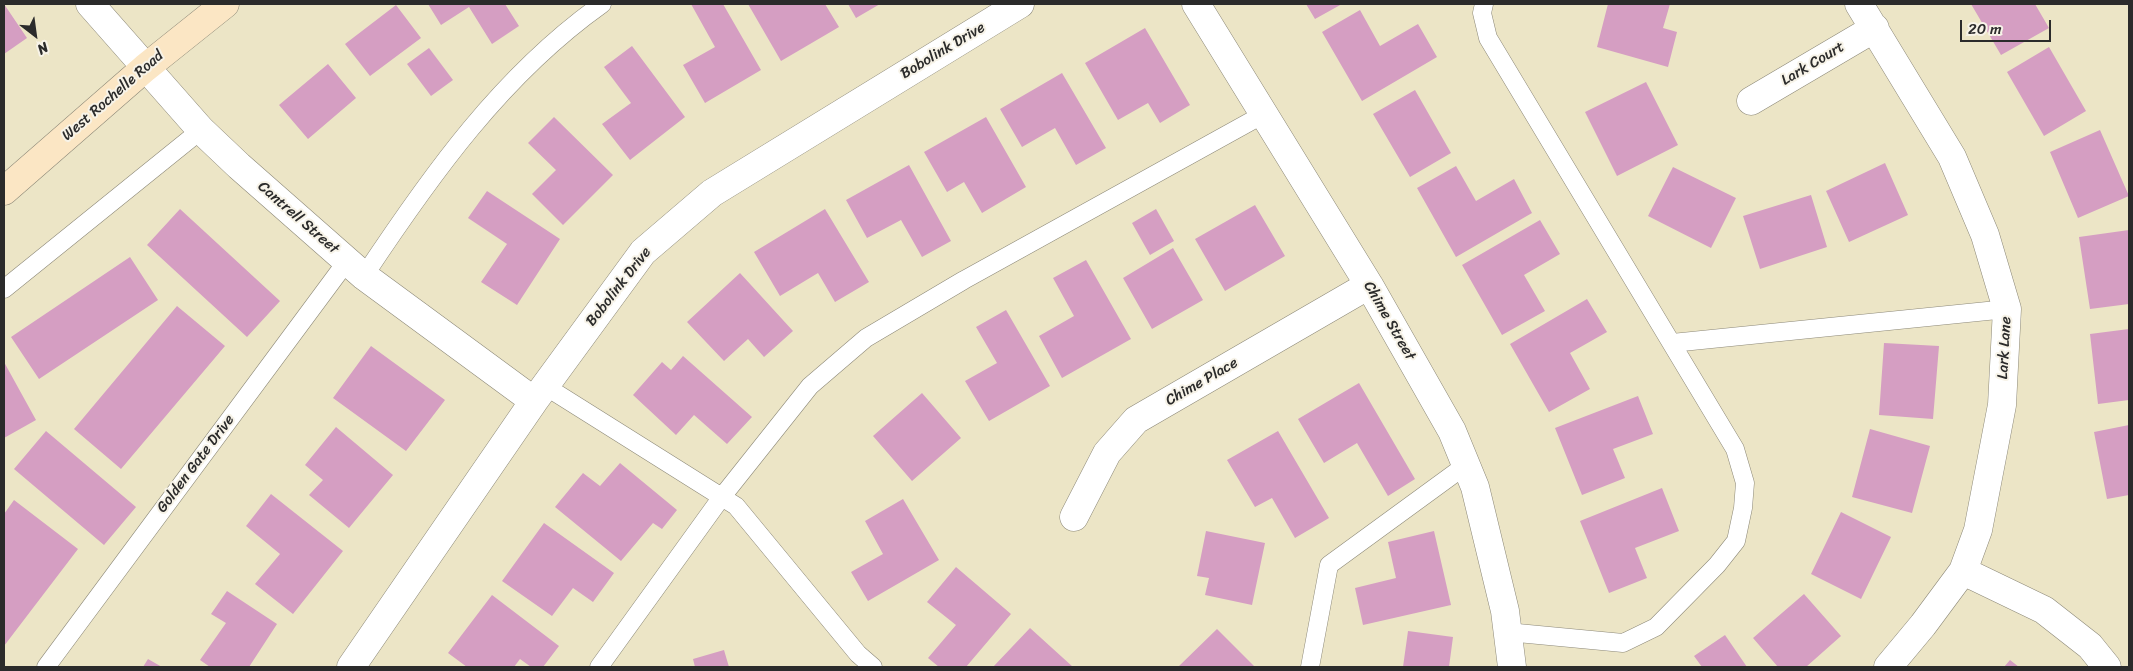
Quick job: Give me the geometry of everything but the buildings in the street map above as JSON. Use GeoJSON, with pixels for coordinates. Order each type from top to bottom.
{"type":"FeatureCollection","features":[{"type":"Feature","properties":{"kind":"street","name":"Cantrell Street"},"geometry":{"type":"LineString","coordinates":[[90,4],[201,130],[355,268],[539,393]]}},
{"type":"Feature","properties":{"kind":"street","name":"West Rochelle Road"},"geometry":{"type":"LineString","coordinates":[[4,191],[145,68],[224,4]]}},
{"type":"Feature","properties":{"kind":"street","name":"Bobolink Drive"},"geometry":{"type":"LineString","coordinates":[[351,667],[539,393],[643,252],[712,193],[1020,4]]}},
{"type":"Feature","properties":{"kind":"street","name":"Chime Street"},"geometry":{"type":"LineString","coordinates":[[1196,4],[1369,286],[1452,431],[1475,487],[1505,611],[1512,667]]}},
{"type":"Feature","properties":{"kind":"street","name":"Lark Lane"},"geometry":{"type":"LineString","coordinates":[[1859,4],[1952,157],[1985,235],[2007,309],[2002,405],[1978,530],[1963,571],[1924,625],[1888,667]]}},
{"type":"Feature","properties":{"kind":"street","name":"Lark Court"},"geometry":{"type":"LineString","coordinates":[[1751,101],[1875,28]]}},
{"type":"Feature","properties":{"kind":"street","name":"Chime Place"},"geometry":{"type":"LineString","coordinates":[[1074,517],[1107,453],[1136,420],[1369,286]]}},
{"type":"Feature","properties":{"kind":"street"},"geometry":{"type":"LineString","coordinates":[[1963,571],[2044,610],[2090,646],[2107,667]]}},
{"type":"Feature","properties":{"kind":"lane","name":"Golden Gate Drive"},"geometry":{"type":"LineString","coordinates":[[46,667],[355,268],[419,193],[494,99],[582,18],[602,4]]}},
{"type":"Feature","properties":{"kind":"lane"},"geometry":{"type":"LineString","coordinates":[[1484,4],[1482,13],[1488,38],[1735,449],[1745,483],[1744,508],[1736,541],[1717,566],[1656,628],[1623,644],[1507,632]]}},
{"type":"Feature","properties":{"kind":"lane"},"geometry":{"type":"LineString","coordinates":[[599,667],[721,498],[810,386],[866,338],[964,280],[1264,114]]}},
{"type":"Feature","properties":{"kind":"lane"},"geometry":{"type":"LineString","coordinates":[[4,289],[201,130]]}},
{"type":"Feature","properties":{"kind":"lane"},"geometry":{"type":"LineString","coordinates":[[1672,343],[2007,309]]}},
{"type":"Feature","properties":{"kind":"lane"},"geometry":{"type":"LineString","coordinates":[[539,393],[736,506],[858,654],[872,667]]}},
{"type":"Feature","properties":{"kind":"lane"},"geometry":{"type":"LineString","coordinates":[[1310,667],[1329,565],[1466,465]]}}]}
